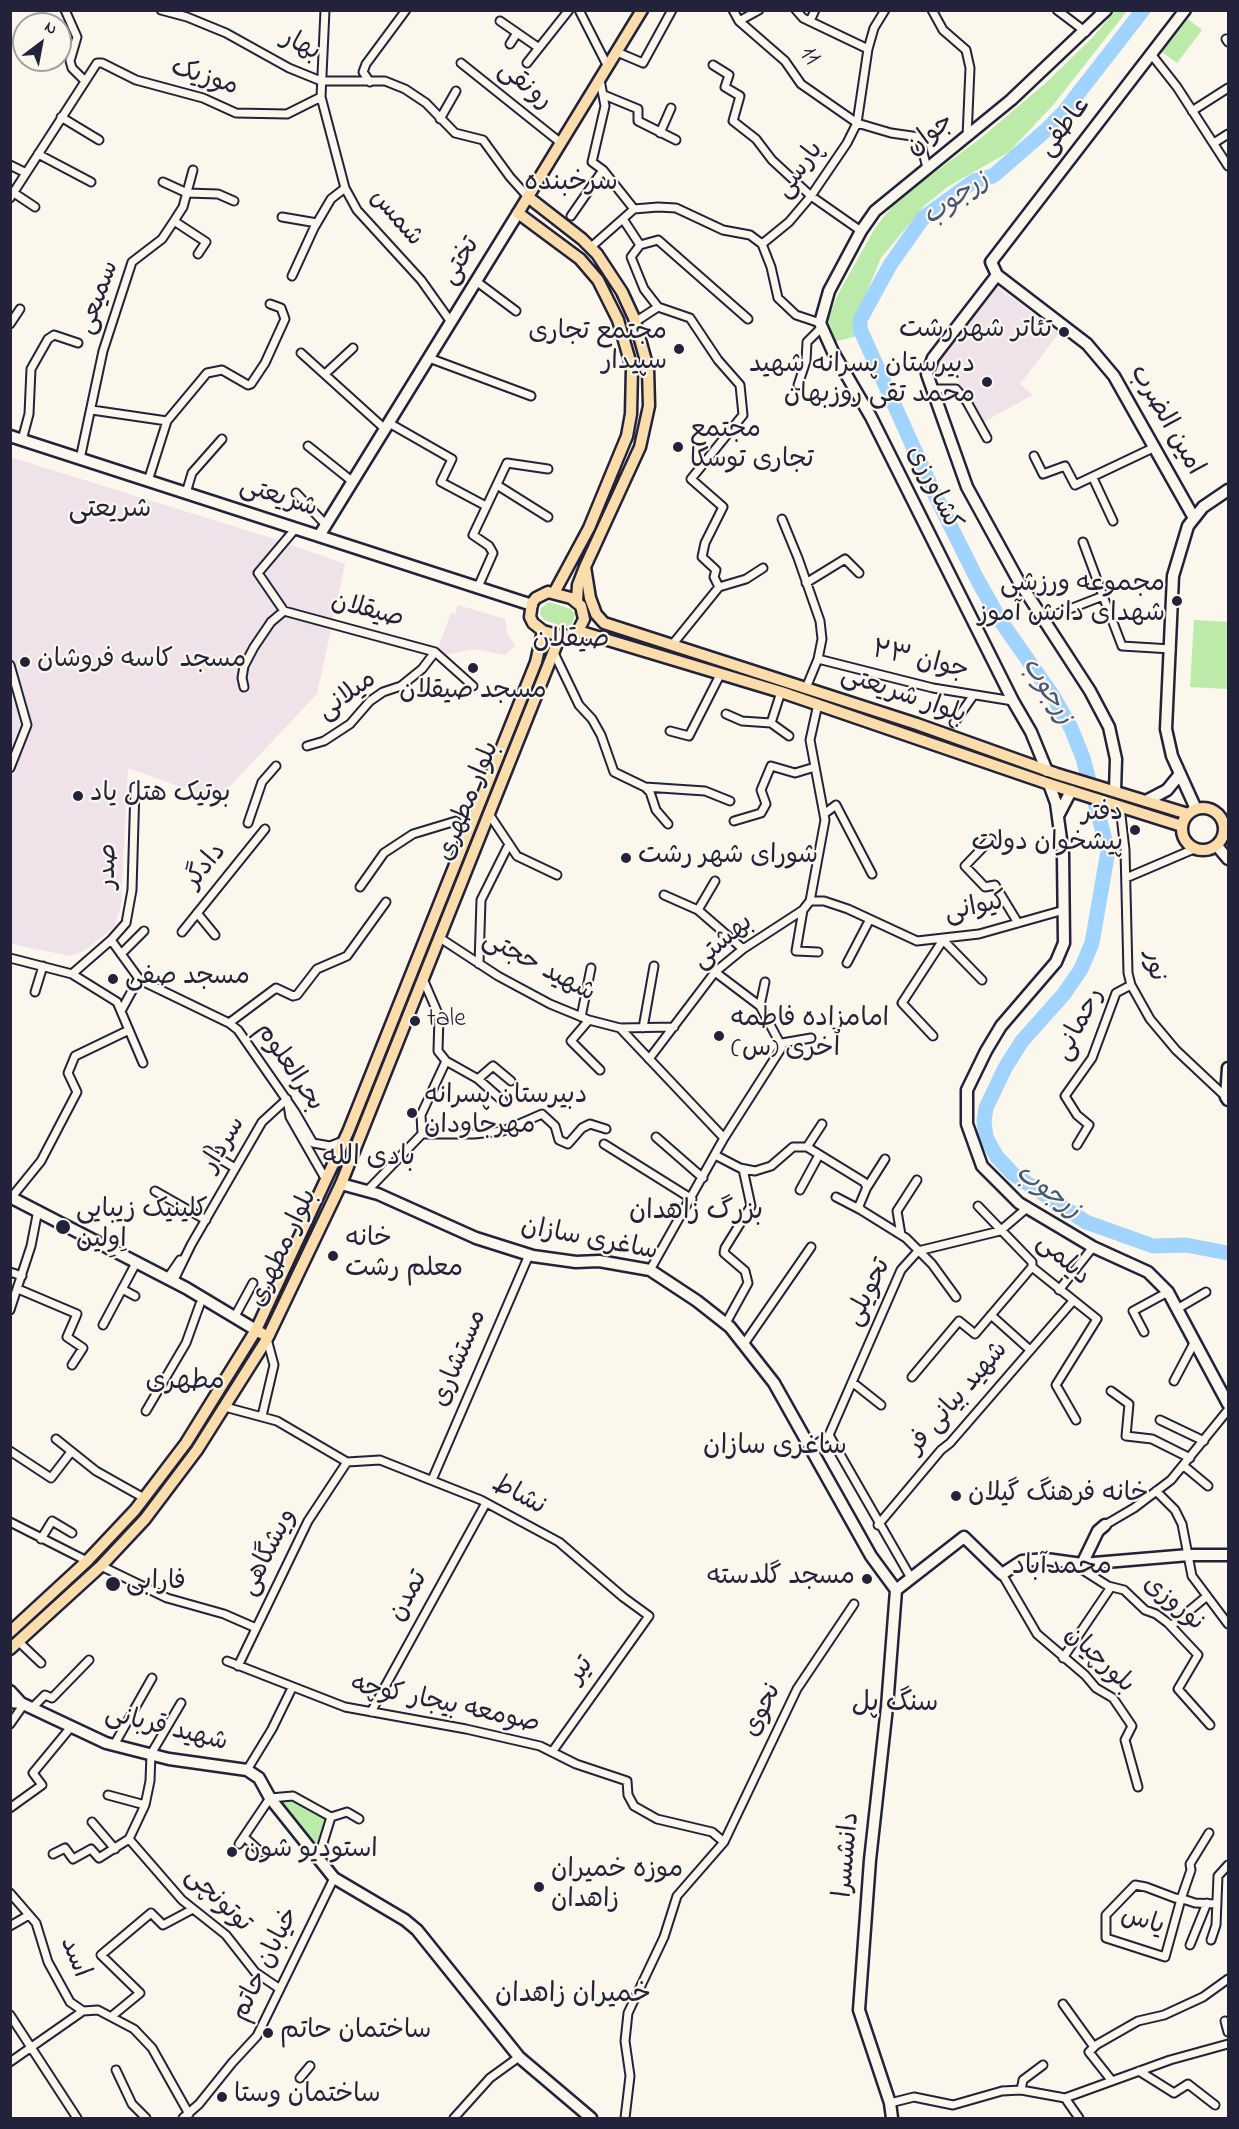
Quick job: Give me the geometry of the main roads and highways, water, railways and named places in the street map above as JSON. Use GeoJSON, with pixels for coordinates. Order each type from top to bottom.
{"type":"FeatureCollection","features":[{"type":"Feature","properties":{"kind":"main road","name":"تختی"},"geometry":{"type":"LineString","coordinates":[[318,536],[642,10]]}},
{"type":"Feature","properties":{"kind":"main road","name":"جوان"},"geometry":{"type":"LineString","coordinates":[[820,325],[822,308],[829,291],[861,231],[875,211],[967,137],[1086,32],[1106,10]]}},
{"type":"Feature","properties":{"kind":"main road","name":"عاطفی"},"geometry":{"type":"LineString","coordinates":[[997,275],[991,262],[1185,10]]}},
{"type":"Feature","properties":{"kind":"main road"},"geometry":{"type":"LineString","coordinates":[[528,197],[591,247],[621,292],[635,322],[648,368],[650,406],[633,467],[585,567],[578,585],[576,601]]}},
{"type":"Feature","properties":{"kind":"main road"},"geometry":{"type":"LineString","coordinates":[[518,213],[580,259],[609,297],[627,347],[633,387],[631,414],[624,446],[589,528],[554,593]]}},
{"type":"Feature","properties":{"kind":"main road"},"geometry":{"type":"LineString","coordinates":[[544,232],[541,226],[542,220],[547,216],[554,216]]}},
{"type":"Feature","properties":{"kind":"main road"},"geometry":{"type":"LineString","coordinates":[[997,275],[928,365],[927,374],[967,488],[1018,580],[1090,691],[1109,727],[1116,759],[1112,790]]}},
{"type":"Feature","properties":{"kind":"main road","name":"امین الضرب"},"geometry":{"type":"LineString","coordinates":[[997,275],[1087,344],[1114,376],[1194,518]]}},
{"type":"Feature","properties":{"kind":"main road","name":"کشاورزی"},"geometry":{"type":"LineString","coordinates":[[820,325],[871,417],[1013,701],[1052,772]]}},
{"type":"Feature","properties":{"kind":"main road","name":"شریعتی"},"geometry":{"type":"LineString","coordinates":[[10,436],[531,605]]}},
{"type":"Feature","properties":{"kind":"main road"},"geometry":{"type":"LineString","coordinates":[[1192,811],[1172,756],[1166,729],[1173,576],[1179,549],[1188,526],[1203,507],[1228,490]]}},
{"type":"Feature","properties":{"kind":"main road"},"geometry":{"type":"LineString","coordinates":[[585,567],[590,598],[596,614],[608,624],[604,631],[607,639]]}},
{"type":"Feature","properties":{"kind":"main road"},"geometry":{"type":"LineString","coordinates":[[554,593],[576,601],[581,606],[584,619],[578,631],[573,635],[560,636],[543,630],[533,623],[530,617],[531,605],[542,594],[554,593]]}},
{"type":"Feature","properties":{"kind":"main road","name":"بلوار شریعتی"},"geometry":{"type":"LineString","coordinates":[[608,624],[806,688],[1052,772],[1146,801],[1192,811]]}},
{"type":"Feature","properties":{"kind":"main road","name":"بلوار مطهری"},"geometry":{"type":"LineString","coordinates":[[10,1632],[87,1561],[144,1498],[186,1443],[256,1331],[344,1140],[536,662],[543,630]]}},
{"type":"Feature","properties":{"kind":"main road","name":"بلوار شریعتی"},"geometry":{"type":"LineString","coordinates":[[578,631],[818,704],[1071,791]]}},
{"type":"Feature","properties":{"kind":"main road","name":"بلوار مطهری"},"geometry":{"type":"LineString","coordinates":[[15,1646],[101,1566],[169,1488],[225,1407],[269,1335],[342,1180],[560,636]]}},
{"type":"Feature","properties":{"kind":"main road","name":"کشاورزی"},"geometry":{"type":"LineString","coordinates":[[1002,676],[1041,738],[1052,772]]}},
{"type":"Feature","properties":{"kind":"main road"},"geometry":{"type":"LineString","coordinates":[[1052,772],[1049,784],[1058,817],[1063,854],[1064,943],[1056,962],[1002,1026],[967,1090],[967,1124],[982,1166],[999,1186],[1028,1207],[1093,1247],[1148,1272],[1168,1292],[1228,1404]]}},
{"type":"Feature","properties":{"kind":"main road"},"geometry":{"type":"LineString","coordinates":[[1146,801],[1167,790],[1180,774]]}},
{"type":"Feature","properties":{"kind":"main road"},"geometry":{"type":"LineString","coordinates":[[1058,817],[1071,791],[1182,826]]}},
{"type":"Feature","properties":{"kind":"main road"},"geometry":{"type":"LineString","coordinates":[[1192,811],[1212,809],[1225,816],[1223,839],[1228,859]]}},
{"type":"Feature","properties":{"kind":"main road"},"geometry":{"type":"LineString","coordinates":[[1192,811],[1182,826],[1184,840],[1194,849],[1208,850],[1223,839]]}},
{"type":"Feature","properties":{"kind":"main road"},"geometry":{"type":"LineString","coordinates":[[1227,1098],[1228,1068]]}},
{"type":"Feature","properties":{"kind":"main road"},"geometry":{"type":"LineString","coordinates":[[329,1176],[334,1182],[342,1180]]}},
{"type":"Feature","properties":{"kind":"main road","name":"ساغری سازان"},"geometry":{"type":"LineString","coordinates":[[342,1180],[476,1238],[530,1255],[576,1262],[599,1261],[650,1270],[726,1323],[774,1383],[871,1556],[896,1590]]}},
{"type":"Feature","properties":{"kind":"main road"},"geometry":{"type":"LineString","coordinates":[[11,1197],[170,1281],[256,1331]]}},
{"type":"Feature","properties":{"kind":"main road"},"geometry":{"type":"LineString","coordinates":[[170,1281],[183,1294],[245,1330],[269,1335]]}},
{"type":"Feature","properties":{"kind":"main road"},"geometry":{"type":"LineString","coordinates":[[1077,1564],[1098,1531],[1105,1525]]}},
{"type":"Feature","properties":{"kind":"main road"},"geometry":{"type":"LineString","coordinates":[[896,1590],[964,1537],[1002,1574],[1022,1561],[1046,1559],[1077,1564],[1217,1553],[1228,1555]]}},
{"type":"Feature","properties":{"kind":"main road"},"geometry":{"type":"LineString","coordinates":[[87,1561],[101,1566]]}},
{"type":"Feature","properties":{"kind":"main road","name":"دانشسرا"},"geometry":{"type":"LineString","coordinates":[[892,2118],[890,2103],[859,2010],[870,1860],[887,1707],[896,1590]]}},
{"type":"Feature","properties":{"kind":"main road"},"geometry":{"type":"LineString","coordinates":[[10,1691],[22,1704]]}},
{"type":"Feature","properties":{"kind":"main road","name":"شهید قربانی"},"geometry":{"type":"LineString","coordinates":[[22,1704],[114,1745],[225,1769],[247,1770],[259,1778],[270,1798],[333,1878],[405,1920],[417,1930],[519,2057],[591,2118]]}},
{"type":"Feature","properties":{"kind":"waterway","name":"زرجوب"},"geometry":{"type":"LineString","coordinates":[[1143,10],[1063,113],[1045,131],[993,176],[974,181],[923,218],[890,265],[860,320],[860,329],[934,493],[976,577],[1000,620],[1053,696],[1071,728],[1083,758],[1108,851],[1092,943],[1081,969],[1064,994],[1022,1041],[1005,1068],[986,1108],[984,1121],[986,1137],[997,1157],[1013,1174],[1086,1222],[1153,1246],[1186,1245],[1228,1253]]}},
{"type":"Feature","properties":{"kind":"place","name":"تئاتر شهر رشت"},"geometry":{"type":"Point","coordinates":[1064,332]}},
{"type":"Feature","properties":{"kind":"place","name":"مجتمع تجاری سپیدار"},"geometry":{"type":"Point","coordinates":[679,349]}},
{"type":"Feature","properties":{"kind":"place","name":"دبیرستان پسرانه شهید محمد تقی روزبهان"},"geometry":{"type":"Point","coordinates":[987,382]}},
{"type":"Feature","properties":{"kind":"place","name":"مجتمع تجاری توسکا"},"geometry":{"type":"Point","coordinates":[678,447]}},
{"type":"Feature","properties":{"kind":"place","name":"مجموعه ورزشی شهدای دانش آموز"},"geometry":{"type":"Point","coordinates":[1177,601]}},
{"type":"Feature","properties":{"kind":"place","name":"مسجد کاسه فروشان"},"geometry":{"type":"Point","coordinates":[25,662]}},
{"type":"Feature","properties":{"kind":"place","name":"مسجد صیقلان"},"geometry":{"type":"Point","coordinates":[473,668]}},
{"type":"Feature","properties":{"kind":"place","name":"بوتیک هتل یاد"},"geometry":{"type":"Point","coordinates":[78,796]}},
{"type":"Feature","properties":{"kind":"place","name":"دفتر پیشخوان دولت"},"geometry":{"type":"Point","coordinates":[1135,830]}},
{"type":"Feature","properties":{"kind":"place","name":"شورای شهر رشت"},"geometry":{"type":"Point","coordinates":[626,858]}},
{"type":"Feature","properties":{"kind":"place","name":"مسجد صفی"},"geometry":{"type":"Point","coordinates":[113,979]}},
{"type":"Feature","properties":{"kind":"place","name":"tale"},"geometry":{"type":"Point","coordinates":[415,1021]}},
{"type":"Feature","properties":{"kind":"place","name":"امامزاده فاطمه اُخری (س)"},"geometry":{"type":"Point","coordinates":[719,1036]}},
{"type":"Feature","properties":{"kind":"place","name":"دبیرستان پسرانه مهرجاودان"},"geometry":{"type":"Point","coordinates":[412,1113]}},
{"type":"Feature","properties":{"kind":"place","name":"کلینیک زیبایی اِوِلین"},"geometry":{"type":"Point","coordinates":[63,1227]}},
{"type":"Feature","properties":{"kind":"place","name":"خانه معلم رشت"},"geometry":{"type":"Point","coordinates":[333,1256]}},
{"type":"Feature","properties":{"kind":"place","name":"خانه فرهنگ گیلان"},"geometry":{"type":"Point","coordinates":[956,1496]}},
{"type":"Feature","properties":{"kind":"place","name":"مسجد گلدسته"},"geometry":{"type":"Point","coordinates":[867,1579]}},
{"type":"Feature","properties":{"kind":"place","name":"فارابی"},"geometry":{"type":"Point","coordinates":[113,1584]}},
{"type":"Feature","properties":{"kind":"place","name":"استودیو شون"},"geometry":{"type":"Point","coordinates":[232,1852]}},
{"type":"Feature","properties":{"kind":"place","name":"موزه خمیران زاهدان"},"geometry":{"type":"Point","coordinates":[539,1887]}},
{"type":"Feature","properties":{"kind":"place","name":"ساختمان حاتم"},"geometry":{"type":"Point","coordinates":[268,2033]}},
{"type":"Feature","properties":{"kind":"place","name":"ساختمان وستا"},"geometry":{"type":"Point","coordinates":[222,2097]}},
{"type":"Feature","properties":{"kind":"district","name":"سرخبنده"},"geometry":{"type":"Point","coordinates":[571,185]}},
{"type":"Feature","properties":{"kind":"district","name":"شریعتی"},"geometry":{"type":"Point","coordinates":[110,512]}},
{"type":"Feature","properties":{"kind":"district","name":"صیقلان"},"geometry":{"type":"Point","coordinates":[571,642]}},
{"type":"Feature","properties":{"kind":"district","name":"بادی الله"},"geometry":{"type":"Point","coordinates":[369,1160]}},
{"type":"Feature","properties":{"kind":"district","name":"بزرگ زاهدان"},"geometry":{"type":"Point","coordinates":[696,1214]}},
{"type":"Feature","properties":{"kind":"district","name":"مطهری"},"geometry":{"type":"Point","coordinates":[185,1384]}},
{"type":"Feature","properties":{"kind":"district","name":"ساغری سازان"},"geometry":{"type":"Point","coordinates":[775,1449]}},
{"type":"Feature","properties":{"kind":"district","name":"محمدآباد"},"geometry":{"type":"Point","coordinates":[1062,1569]}},
{"type":"Feature","properties":{"kind":"district","name":"سنگ پل"},"geometry":{"type":"Point","coordinates":[895,1706]}},
{"type":"Feature","properties":{"kind":"district","name":"خمیران زاهدان"},"geometry":{"type":"Point","coordinates":[573,1997]}}]}
